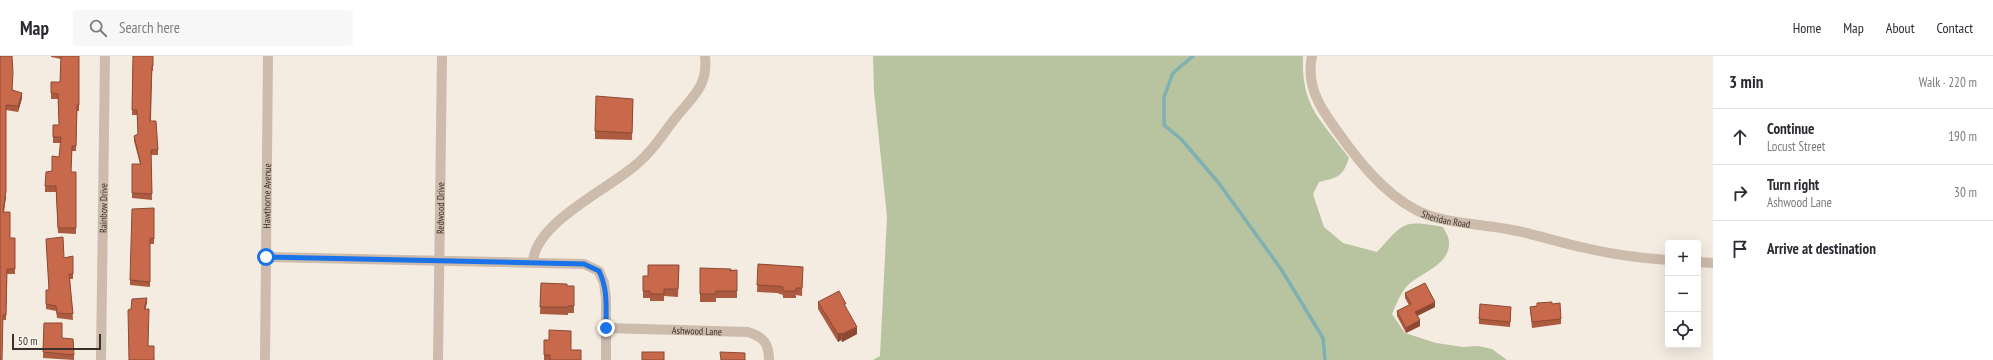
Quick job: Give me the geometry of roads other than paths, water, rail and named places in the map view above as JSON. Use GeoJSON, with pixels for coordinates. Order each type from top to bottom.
{"type":"FeatureCollection","features":[{"type":"Feature","properties":{"kind":"street","name":"Rainbow Drive"},"geometry":{"type":"LineString","coordinates":[[101,360],[105,56]]}},
{"type":"Feature","properties":{"kind":"street","name":"Hawthorne Avenue"},"geometry":{"type":"LineString","coordinates":[[265,360],[268,56]]}},
{"type":"Feature","properties":{"kind":"street","name":"Redwood Drive"},"geometry":{"type":"LineString","coordinates":[[438,360],[442,56]]}},
{"type":"Feature","properties":{"kind":"street"},"geometry":{"type":"LineString","coordinates":[[533,262],[533,252],[544,237],[586,198],[624,175],[657,145],[700,88],[705,72],[705,56]]}},
{"type":"Feature","properties":{"kind":"street","name":"Sheridan Road"},"geometry":{"type":"LineString","coordinates":[[1312,56],[1310,71],[1312,85],[1316,100],[1324,113],[1362,163],[1391,193],[1411,207],[1423,213],[1442,219],[1532,234],[1604,252],[1665,260]]}},
{"type":"Feature","properties":{"kind":"street"},"geometry":{"type":"LineString","coordinates":[[266,257],[584,264],[599,271],[606,291],[606,360]]}},
{"type":"Feature","properties":{"kind":"street"},"geometry":{"type":"LineString","coordinates":[[1701,262],[1713,263]]}},
{"type":"Feature","properties":{"kind":"street","name":"Ashwood Lane"},"geometry":{"type":"LineString","coordinates":[[606,328],[748,332],[760,336],[764,340],[769,352],[769,360]]}},
{"type":"Feature","properties":{"kind":"waterway"},"geometry":{"type":"LineString","coordinates":[[1193,56],[1173,73],[1164,97],[1164,125],[1181,139],[1218,182],[1281,269],[1323,338],[1325,360]]}}]}
